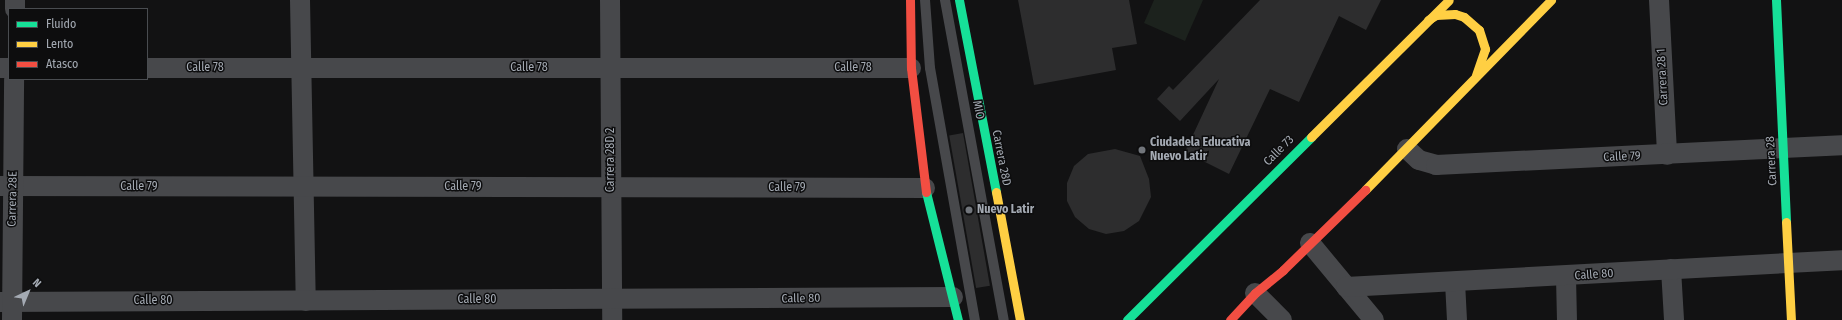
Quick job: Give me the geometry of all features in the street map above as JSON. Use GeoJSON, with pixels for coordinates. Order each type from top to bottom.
{"type":"FeatureCollection","features":[{"type":"Feature","properties":{"kind":"main road"},"geometry":{"type":"LineString","coordinates":[[903,0],[912,17]]}},
{"type":"Feature","properties":{"kind":"main road"},"geometry":{"type":"LineString","coordinates":[[910,0],[912,17],[911,68],[925,188],[958,320]]}},
{"type":"Feature","properties":{"kind":"main road","name":"Carrera 28D"},"geometry":{"type":"LineString","coordinates":[[960,0],[1020,320]]}},
{"type":"Feature","properties":{"kind":"main road","name":"Calle 73"},"geometry":{"type":"LineString","coordinates":[[1127,320],[1426,21],[1450,0]]}},
{"type":"Feature","properties":{"kind":"main road"},"geometry":{"type":"LineString","coordinates":[[1230,320],[1255,292],[1310,243],[1407,149],[1551,0]]}},
{"type":"Feature","properties":{"kind":"main road","name":"Carrera 28"},"geometry":{"type":"LineString","coordinates":[[1776,0],[1791,320]]}},
{"type":"Feature","properties":{"kind":"main road"},"geometry":{"type":"LineString","coordinates":[[1426,21],[1436,15],[1455,14],[1464,17],[1479,30],[1485,49],[1484,58],[1469,86]]}},
{"type":"Feature","properties":{"kind":"street"},"geometry":{"type":"LineString","coordinates":[[300,0],[302,187],[306,301]]}},
{"type":"Feature","properties":{"kind":"street","name":"Carrera 28D 2"},"geometry":{"type":"LineString","coordinates":[[610,0],[612,320]]}},
{"type":"Feature","properties":{"kind":"street","name":"Carrera 28 1"},"geometry":{"type":"LineString","coordinates":[[1659,0],[1666,155]]}},
{"type":"Feature","properties":{"kind":"street","name":"Calle 78"},"geometry":{"type":"LineString","coordinates":[[148,68],[911,68]]}},
{"type":"Feature","properties":{"kind":"street","name":"Carrera 28E"},"geometry":{"type":"LineString","coordinates":[[8,308],[6,186],[14,80]]}},
{"type":"Feature","properties":{"kind":"street","name":"Calle 79"},"geometry":{"type":"LineString","coordinates":[[1407,149],[1424,163],[1436,165],[1666,155],[1842,145]]}},
{"type":"Feature","properties":{"kind":"street","name":"Calle 79"},"geometry":{"type":"LineString","coordinates":[[6,186],[925,188]]}},
{"type":"Feature","properties":{"kind":"street"},"geometry":{"type":"LineString","coordinates":[[1310,243],[1374,320]]}},
{"type":"Feature","properties":{"kind":"street","name":"Calle 80"},"geometry":{"type":"LineString","coordinates":[[1346,287],[1566,277],[1671,269],[1842,260]]}},
{"type":"Feature","properties":{"kind":"street"},"geometry":{"type":"LineString","coordinates":[[1671,269],[1674,320]]}},
{"type":"Feature","properties":{"kind":"street"},"geometry":{"type":"LineString","coordinates":[[1566,277],[1567,320]]}},
{"type":"Feature","properties":{"kind":"street"},"geometry":{"type":"LineString","coordinates":[[1455,282],[1457,320]]}},
{"type":"Feature","properties":{"kind":"street"},"geometry":{"type":"LineString","coordinates":[[1255,292],[1282,320]]}},
{"type":"Feature","properties":{"kind":"street","name":"Calle 80"},"geometry":{"type":"LineString","coordinates":[[8,308],[306,301],[953,297]]}},
{"type":"Feature","properties":{"kind":"lane"},"geometry":{"type":"LineString","coordinates":[[924,0],[930,68],[975,320]]}},
{"type":"Feature","properties":{"kind":"lane","name":"MIO"},"geometry":{"type":"LineString","coordinates":[[945,0],[1004,320]]}},
{"type":"Feature","properties":{"kind":"shaded area"},"geometry":{"type":"Polygon","coordinates":[[[1154,0],[1203,0],[1185,41],[1144,23],[1154,0]]]}},
{"type":"Feature","properties":{"kind":"building"},"geometry":{"type":"Polygon","coordinates":[[[1018,0],[1129,0],[1137,44],[1112,48],[1116,70],[1034,85],[1018,0]]]}},
{"type":"Feature","properties":{"kind":"building"},"geometry":{"type":"Polygon","coordinates":[[[1260,0],[1381,0],[1366,30],[1339,16],[1299,102],[1270,89],[1229,174],[1185,152],[1219,79],[1180,121],[1157,99],[1169,86],[1173,90],[1260,0]]]}},
{"type":"Feature","properties":{"kind":"building","name":"Nuevo Latir"},"geometry":{"type":"Polygon","coordinates":[[[963,133],[990,286],[976,288],[949,135],[963,133]]]}},
{"type":"Feature","properties":{"kind":"building"},"geometry":{"type":"Polygon","coordinates":[[[1115,149],[1140,156],[1149,179],[1151,197],[1139,221],[1124,231],[1106,234],[1089,229],[1075,217],[1067,201],[1067,183],[1074,166],[1088,154],[1115,149]]]}},
{"type":"Feature","properties":{"kind":"traffic: fast"},"geometry":{"type":"LineString","coordinates":[[959,0],[996,192]]}},
{"type":"Feature","properties":{"kind":"traffic: fast"},"geometry":{"type":"LineString","coordinates":[[1776,0],[1786,222]]}},
{"type":"Feature","properties":{"kind":"traffic: fast"},"geometry":{"type":"LineString","coordinates":[[1127,320],[1311,137]]}},
{"type":"Feature","properties":{"kind":"traffic: fast"},"geometry":{"type":"LineString","coordinates":[[926,192],[958,320]]}},
{"type":"Feature","properties":{"kind":"traffic: slow"},"geometry":{"type":"LineString","coordinates":[[1311,137],[1449,0]]}},
{"type":"Feature","properties":{"kind":"traffic: slow"},"geometry":{"type":"LineString","coordinates":[[1365,190],[1551,0]]}},
{"type":"Feature","properties":{"kind":"traffic: slow"},"geometry":{"type":"LineString","coordinates":[[1428,20],[1436,15],[1455,14],[1464,17],[1479,30],[1485,49],[1476,75]]}},
{"type":"Feature","properties":{"kind":"traffic: slow"},"geometry":{"type":"LineString","coordinates":[[996,192],[1020,320]]}},
{"type":"Feature","properties":{"kind":"traffic: slow"},"geometry":{"type":"LineString","coordinates":[[1786,222],[1791,320]]}},
{"type":"Feature","properties":{"kind":"traffic: jam"},"geometry":{"type":"LineString","coordinates":[[910,0],[911,68],[926,192]]}},
{"type":"Feature","properties":{"kind":"traffic: jam"},"geometry":{"type":"LineString","coordinates":[[1230,320],[1255,293],[1283,270],[1365,190]]}},
{"type":"Feature","properties":{"kind":"place","name":"Ciudadela Educativa Nuevo Latir"},"geometry":{"type":"Point","coordinates":[1142,150]}},
{"type":"Feature","properties":{"kind":"place","name":"Nuevo Latir"},"geometry":{"type":"Point","coordinates":[969,210]}}]}
